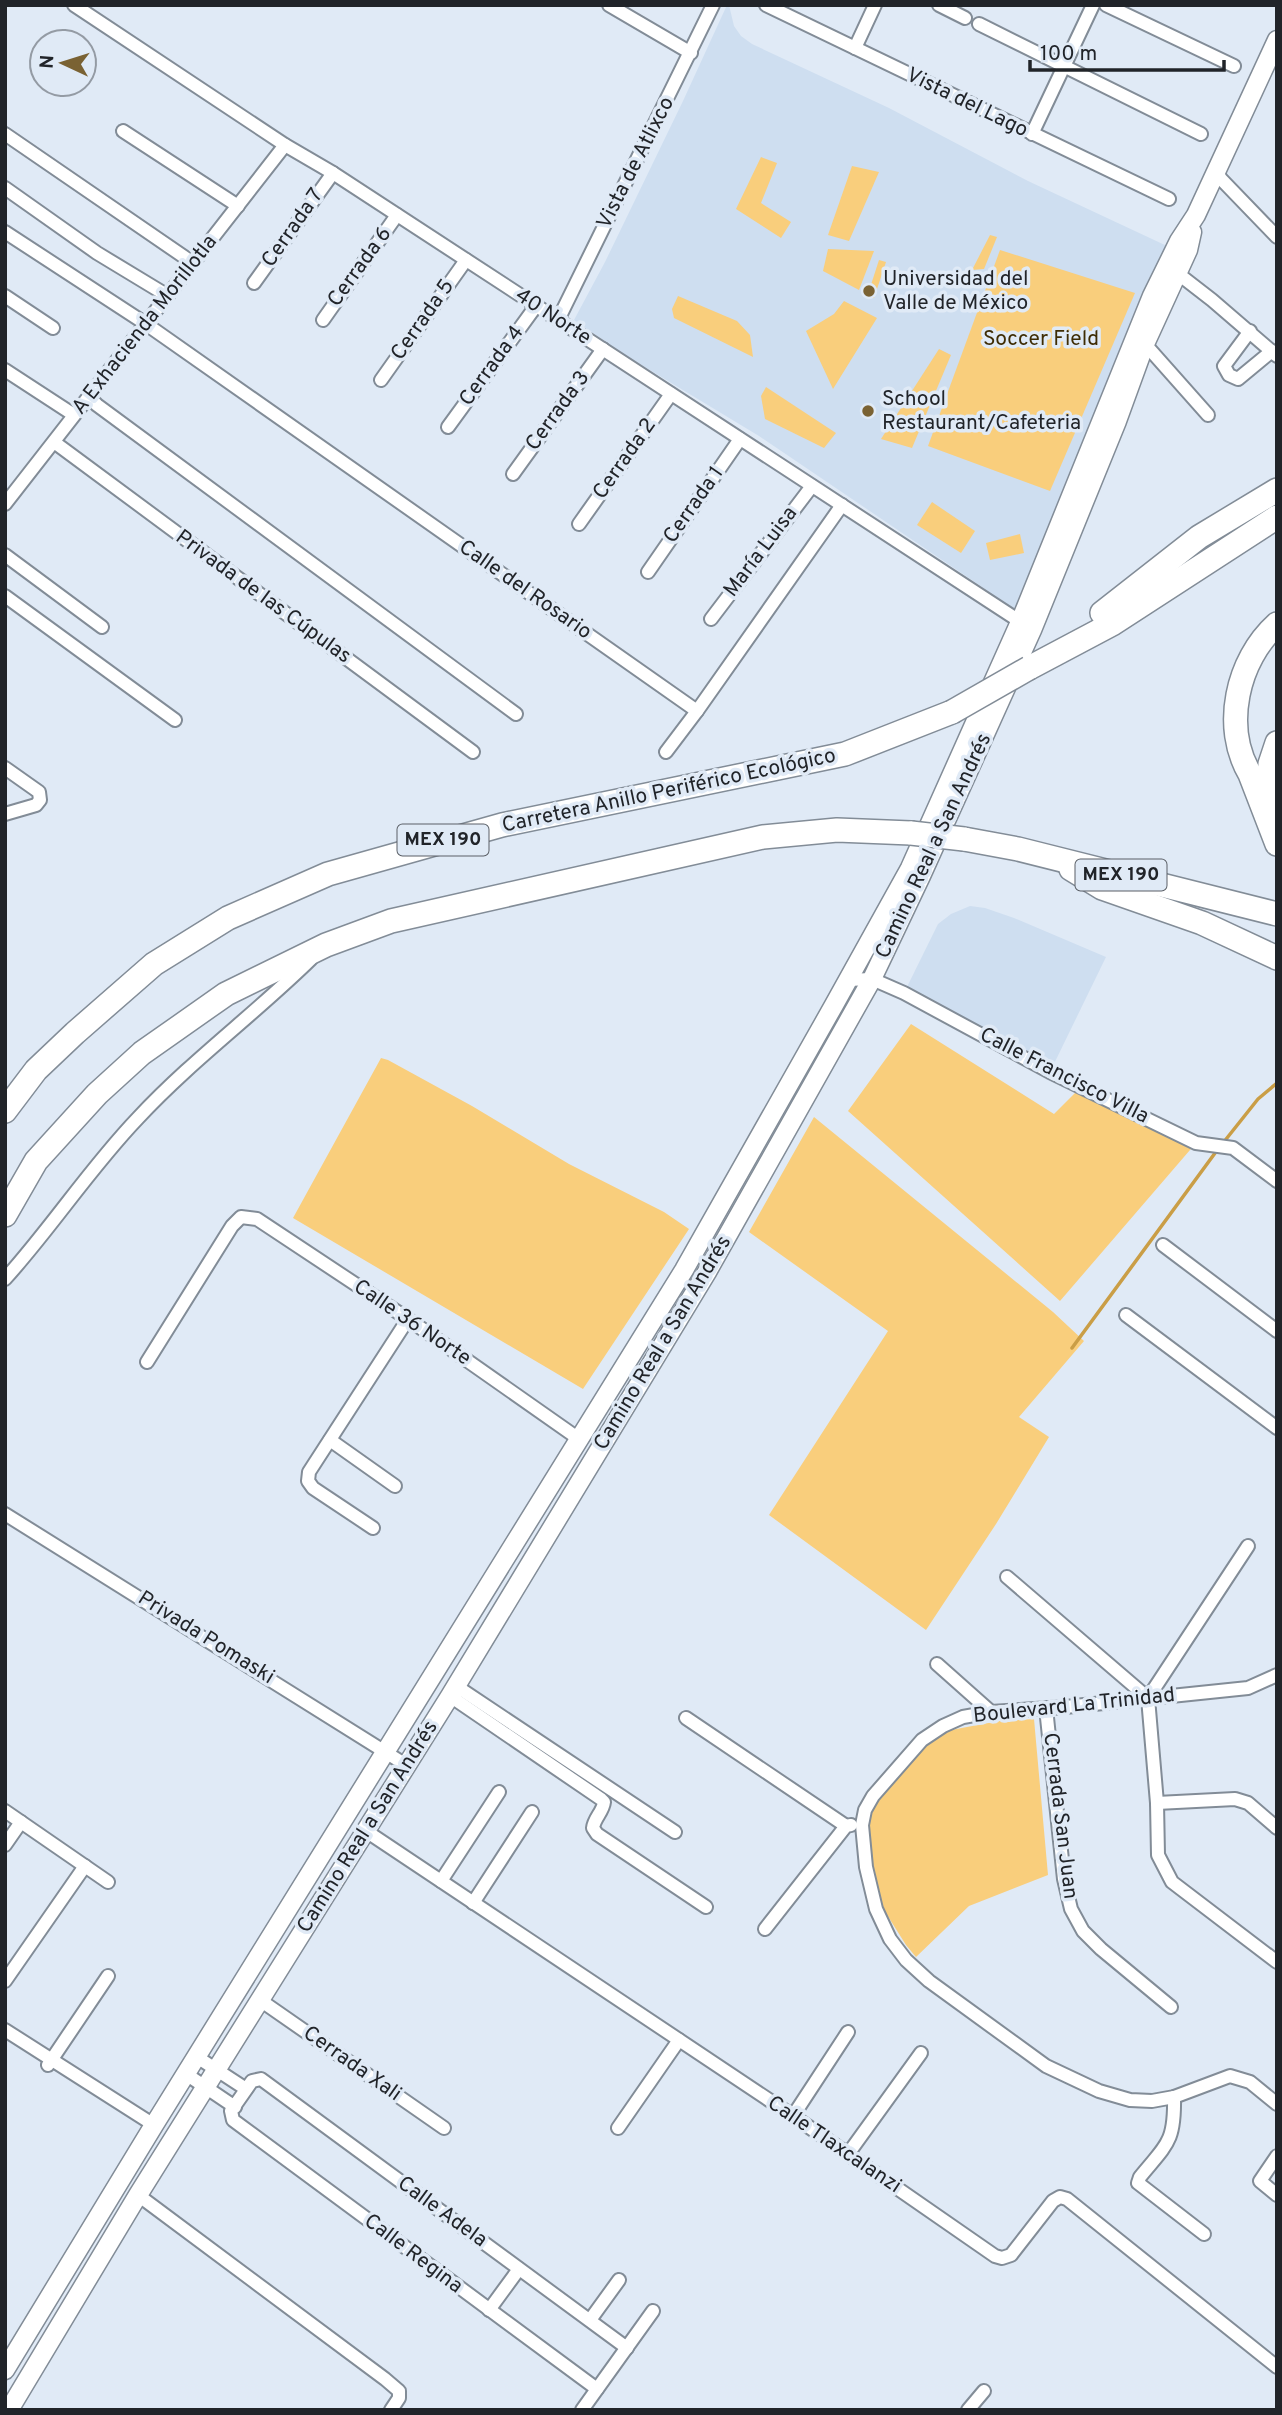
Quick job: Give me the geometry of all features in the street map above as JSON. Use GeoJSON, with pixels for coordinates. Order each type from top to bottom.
{"type":"FeatureCollection","features":[{"type":"Feature","properties":{"kind":"highway"},"geometry":{"type":"LineString","coordinates":[[1038,663],[1199,537],[1277,490]]}},
{"type":"Feature","properties":{"kind":"highway"},"geometry":{"type":"LineString","coordinates":[[1038,663],[1112,624],[1277,517]]}},
{"type":"Feature","properties":{"kind":"highway"},"geometry":{"type":"LineString","coordinates":[[1277,624],[1250,658],[1240,687],[1236,726],[1244,764],[1277,844]]}},
{"type":"Feature","properties":{"kind":"highway","name":"Carretera Anillo Periférico Ecológico"},"geometry":{"type":"LineString","coordinates":[[5,1111],[36,1070],[75,1032],[154,964],[228,918],[316,879],[397,853],[502,825],[845,754],[952,712],[1038,663]]}},
{"type":"Feature","properties":{"kind":"highway"},"geometry":{"type":"LineString","coordinates":[[1268,819],[1270,764],[1277,743]]}},
{"type":"Feature","properties":{"kind":"highway","name":"MEX 190"},"geometry":{"type":"LineString","coordinates":[[326,945],[391,921],[762,837],[837,830],[911,833],[964,839],[1058,859],[1277,914]]}},
{"type":"Feature","properties":{"kind":"highway"},"geometry":{"type":"LineString","coordinates":[[1058,859],[1102,888],[1202,923],[1277,958]]}},
{"type":"Feature","properties":{"kind":"highway"},"geometry":{"type":"LineString","coordinates":[[5,1215],[36,1161],[97,1094],[142,1053],[226,994],[326,945]]}},
{"type":"Feature","properties":{"kind":"main road","name":"Camino Real a San Andrés"},"geometry":{"type":"LineString","coordinates":[[5,2370],[684,1270],[910,868],[1026,626],[1152,296],[1188,250],[1196,215],[1277,40]]}},
{"type":"Feature","properties":{"kind":"main road","name":"Camino Real a San Andrés"},"geometry":{"type":"LineString","coordinates":[[9,2410],[205,2086],[453,1691],[707,1272],[872,979],[921,876],[1026,626],[1117,421],[1173,270]]}},
{"type":"Feature","properties":{"kind":"main road"},"geometry":{"type":"LineString","coordinates":[[750,1153],[771,1160]]}},
{"type":"Feature","properties":{"kind":"main road"},"geometry":{"type":"LineString","coordinates":[[482,1596],[503,1609]]}},
{"type":"Feature","properties":{"kind":"street","name":"40 Norte"},"geometry":{"type":"LineString","coordinates":[[74,5],[1026,626]]}},
{"type":"Feature","properties":{"kind":"street"},"geometry":{"type":"LineString","coordinates":[[609,5],[691,53]]}},
{"type":"Feature","properties":{"kind":"street","name":"Vista de Atlixco"},"geometry":{"type":"LineString","coordinates":[[558,320],[713,5]]}},
{"type":"Feature","properties":{"kind":"street","name":"Vista del Lago"},"geometry":{"type":"LineString","coordinates":[[766,5],[1169,200]]}},
{"type":"Feature","properties":{"kind":"street"},"geometry":{"type":"LineString","coordinates":[[855,48],[875,5]]}},
{"type":"Feature","properties":{"kind":"street"},"geometry":{"type":"LineString","coordinates":[[939,5],[965,18]]}},
{"type":"Feature","properties":{"kind":"street"},"geometry":{"type":"LineString","coordinates":[[1031,134],[1093,5]]}},
{"type":"Feature","properties":{"kind":"street"},"geometry":{"type":"LineString","coordinates":[[1106,5],[1234,65]]}},
{"type":"Feature","properties":{"kind":"street"},"geometry":{"type":"LineString","coordinates":[[979,24],[1201,134]]}},
{"type":"Feature","properties":{"kind":"street"},"geometry":{"type":"LineString","coordinates":[[123,131],[238,206]]}},
{"type":"Feature","properties":{"kind":"street"},"geometry":{"type":"LineString","coordinates":[[5,134],[193,263]]}},
{"type":"Feature","properties":{"kind":"street","name":"A Exhacienda Morillotla"},"geometry":{"type":"LineString","coordinates":[[5,504],[285,145]]}},
{"type":"Feature","properties":{"kind":"street"},"geometry":{"type":"LineString","coordinates":[[1216,171],[1277,237]]}},
{"type":"Feature","properties":{"kind":"street","name":"Cerrada 7"},"geometry":{"type":"LineString","coordinates":[[254,283],[333,173]]}},
{"type":"Feature","properties":{"kind":"street"},"geometry":{"type":"LineString","coordinates":[[8,189],[97,253],[167,296]]}},
{"type":"Feature","properties":{"kind":"street","name":"Cerrada 6"},"geometry":{"type":"LineString","coordinates":[[323,320],[397,215]]}},
{"type":"Feature","properties":{"kind":"street","name":"Calle del Rosario"},"geometry":{"type":"LineString","coordinates":[[5,232],[146,324],[697,711]]}},
{"type":"Feature","properties":{"kind":"street","name":"Cerrada 5"},"geometry":{"type":"LineString","coordinates":[[381,380],[466,260]]}},
{"type":"Feature","properties":{"kind":"street"},"geometry":{"type":"LineString","coordinates":[[1173,270],[1250,331],[1274,353],[1238,379],[1229,375],[1224,366],[1250,331]]}},
{"type":"Feature","properties":{"kind":"street"},"geometry":{"type":"LineString","coordinates":[[5,296],[53,328]]}},
{"type":"Feature","properties":{"kind":"street","name":"Cerrada 4"},"geometry":{"type":"LineString","coordinates":[[448,427],[536,306]]}},
{"type":"Feature","properties":{"kind":"street"},"geometry":{"type":"LineString","coordinates":[[1145,344],[1208,415]]}},
{"type":"Feature","properties":{"kind":"street","name":"Cerrada 3"},"geometry":{"type":"LineString","coordinates":[[513,474],[603,349]]}},
{"type":"Feature","properties":{"kind":"street"},"geometry":{"type":"LineString","coordinates":[[5,370],[74,415]]}},
{"type":"Feature","properties":{"kind":"street","name":"Cerrada 2"},"geometry":{"type":"LineString","coordinates":[[579,524],[671,394]]}},
{"type":"Feature","properties":{"kind":"street"},"geometry":{"type":"LineString","coordinates":[[89,397],[108,414],[516,714]]}},
{"type":"Feature","properties":{"kind":"street","name":"Cerrada 1"},"geometry":{"type":"LineString","coordinates":[[648,572],[740,439]]}},
{"type":"Feature","properties":{"kind":"street","name":"Privada de las Cúpulas"},"geometry":{"type":"LineString","coordinates":[[54,442],[472,751]]}},
{"type":"Feature","properties":{"kind":"street","name":"María Luisa"},"geometry":{"type":"LineString","coordinates":[[710,619],[812,486]]}},
{"type":"Feature","properties":{"kind":"street"},"geometry":{"type":"LineString","coordinates":[[666,752],[842,505]]}},
{"type":"Feature","properties":{"kind":"street"},"geometry":{"type":"LineString","coordinates":[[5,555],[102,627]]}},
{"type":"Feature","properties":{"kind":"street"},"geometry":{"type":"LineString","coordinates":[[5,596],[175,720]]}},
{"type":"Feature","properties":{"kind":"street"},"geometry":{"type":"LineString","coordinates":[[5,768],[38,792],[40,800],[36,805],[5,814]]}},
{"type":"Feature","properties":{"kind":"street"},"geometry":{"type":"LineString","coordinates":[[5,1279],[109,1149],[141,1114],[212,1045],[295,975],[326,945]]}},
{"type":"Feature","properties":{"kind":"street","name":"Calle Francisco Villa"},"geometry":{"type":"LineString","coordinates":[[847,980],[872,979],[922,1002],[1050,1072],[1196,1143],[1233,1148],[1277,1181]]}},
{"type":"Feature","properties":{"kind":"street","name":"Calle 36 Norte"},"geometry":{"type":"LineString","coordinates":[[147,1362],[232,1226],[242,1217],[257,1219],[408,1319],[579,1439]]}},
{"type":"Feature","properties":{"kind":"street"},"geometry":{"type":"LineString","coordinates":[[1163,1245],[1277,1331]]}},
{"type":"Feature","properties":{"kind":"street"},"geometry":{"type":"LineString","coordinates":[[1126,1315],[1277,1428]]}},
{"type":"Feature","properties":{"kind":"street"},"geometry":{"type":"LineString","coordinates":[[373,1528],[313,1488],[308,1481],[309,1472],[408,1319]]}},
{"type":"Feature","properties":{"kind":"street"},"geometry":{"type":"LineString","coordinates":[[330,1440],[395,1486]]}},
{"type":"Feature","properties":{"kind":"street","name":"Privada Pomaski"},"geometry":{"type":"LineString","coordinates":[[5,1514],[406,1765]]}},
{"type":"Feature","properties":{"kind":"street"},"geometry":{"type":"LineString","coordinates":[[1248,1546],[1148,1698],[1157,1803],[1158,1855],[1172,1882],[1277,1962]]}},
{"type":"Feature","properties":{"kind":"street"},"geometry":{"type":"LineString","coordinates":[[1007,1577],[1148,1698]]}},
{"type":"Feature","properties":{"kind":"street"},"geometry":{"type":"LineString","coordinates":[[937,1664],[992,1712]]}},
{"type":"Feature","properties":{"kind":"street","name":"Boulevard La Trinidad"},"geometry":{"type":"LineString","coordinates":[[1275,1680],[1248,1688],[963,1717],[922,1740],[873,1796],[865,1810],[862,1825],[866,1867],[876,1909],[890,1939],[906,1960],[929,1981],[1046,2066],[1099,2091],[1130,2100],[1152,2101],[1174,2097],[1230,2076],[1250,2082],[1277,2104]]}},
{"type":"Feature","properties":{"kind":"street"},"geometry":{"type":"LineString","coordinates":[[453,1691],[676,1832]]}},
{"type":"Feature","properties":{"kind":"street"},"geometry":{"type":"LineString","coordinates":[[453,1691],[601,1799],[604,1806],[593,1823],[597,1834],[706,1907]]}},
{"type":"Feature","properties":{"kind":"street","name":"Cerrada San Juan"},"geometry":{"type":"LineString","coordinates":[[1046,1708],[1064,1879],[1071,1909],[1083,1931],[1101,1949],[1171,2007]]}},
{"type":"Feature","properties":{"kind":"street"},"geometry":{"type":"LineString","coordinates":[[686,1718],[846,1826],[862,1825]]}},
{"type":"Feature","properties":{"kind":"street"},"geometry":{"type":"LineString","coordinates":[[440,1881],[499,1792]]}},
{"type":"Feature","properties":{"kind":"street"},"geometry":{"type":"LineString","coordinates":[[1157,1803],[1235,1799],[1248,1803],[1277,1828]]}},
{"type":"Feature","properties":{"kind":"street"},"geometry":{"type":"LineString","coordinates":[[5,1811],[108,1882]]}},
{"type":"Feature","properties":{"kind":"street"},"geometry":{"type":"LineString","coordinates":[[473,1903],[532,1812]]}},
{"type":"Feature","properties":{"kind":"street"},"geometry":{"type":"LineString","coordinates":[[5,1845],[21,1822]]}},
{"type":"Feature","properties":{"kind":"street"},"geometry":{"type":"LineString","coordinates":[[765,1929],[846,1826]]}},
{"type":"Feature","properties":{"kind":"street","name":"Calle Tlaxcalanzi"},"geometry":{"type":"LineString","coordinates":[[366,1830],[992,2253],[1002,2258],[1011,2255],[1053,2201],[1060,2197],[1067,2199],[1277,2367]]}},
{"type":"Feature","properties":{"kind":"street"},"geometry":{"type":"LineString","coordinates":[[7,1974],[85,1866]]}},
{"type":"Feature","properties":{"kind":"street"},"geometry":{"type":"LineString","coordinates":[[50,2063],[108,1976]]}},
{"type":"Feature","properties":{"kind":"street","name":"Cerrada Xali"},"geometry":{"type":"LineString","coordinates":[[260,2000],[444,2128]]}},
{"type":"Feature","properties":{"kind":"street"},"geometry":{"type":"LineString","coordinates":[[5,2030],[24,2043],[31,2054],[50,2063],[152,2129]]}},
{"type":"Feature","properties":{"kind":"street"},"geometry":{"type":"LineString","coordinates":[[793,2116],[848,2032]]}},
{"type":"Feature","properties":{"kind":"street"},"geometry":{"type":"LineString","coordinates":[[618,2128],[679,2040]]}},
{"type":"Feature","properties":{"kind":"street"},"geometry":{"type":"LineString","coordinates":[[848,2154],[921,2053]]}},
{"type":"Feature","properties":{"kind":"street"},"geometry":{"type":"LineString","coordinates":[[197,2057],[246,2089],[233,2111]]}},
{"type":"Feature","properties":{"kind":"street","name":"Calle Regina"},"geometry":{"type":"LineString","coordinates":[[187,2074],[233,2111],[233,2120],[597,2389]]}},
{"type":"Feature","properties":{"kind":"street","name":"Calle Adela"},"geometry":{"type":"LineString","coordinates":[[246,2089],[257,2079],[627,2348]]}},
{"type":"Feature","properties":{"kind":"street"},"geometry":{"type":"LineString","coordinates":[[1174,2097],[1174,2120],[1169,2141],[1138,2183],[1204,2234]]}},
{"type":"Feature","properties":{"kind":"street"},"geometry":{"type":"LineString","coordinates":[[1277,2156],[1260,2181],[1277,2195]]}},
{"type":"Feature","properties":{"kind":"street"},"geometry":{"type":"LineString","coordinates":[[138,2195],[385,2379],[399,2391],[399,2398],[391,2410]]}},
{"type":"Feature","properties":{"kind":"street"},"geometry":{"type":"LineString","coordinates":[[489,2310],[519,2269]]}},
{"type":"Feature","properties":{"kind":"street"},"geometry":{"type":"LineString","coordinates":[[590,2320],[620,2280]]}},
{"type":"Feature","properties":{"kind":"street"},"geometry":{"type":"LineString","coordinates":[[582,2410],[653,2311]]}},
{"type":"Feature","properties":{"kind":"street"},"geometry":{"type":"LineString","coordinates":[[968,2410],[984,2391]]}},
{"type":"Feature","properties":{"kind":"shaded area","name":"Universidad del Valle de México"},"geometry":{"type":"Polygon","coordinates":[[[727,5],[734,26],[741,36],[752,44],[889,108],[1028,181],[1167,246],[1016,610],[759,436],[625,355],[574,320],[605,262],[727,5]]]}},
{"type":"Feature","properties":{"kind":"shaded area"},"geometry":{"type":"Polygon","coordinates":[[[970,906],[1014,918],[1106,957],[1050,1072],[904,993],[938,924],[951,914],[970,906]]]}},
{"type":"Feature","properties":{"kind":"green space"},"geometry":{"type":"Polygon","coordinates":[[[761,157],[777,163],[761,203],[791,222],[781,238],[736,209],[761,157]]]}},
{"type":"Feature","properties":{"kind":"green space"},"geometry":{"type":"Polygon","coordinates":[[[852,166],[879,172],[849,241],[828,235],[852,166]]]}},
{"type":"Feature","properties":{"kind":"green space"},"geometry":{"type":"Polygon","coordinates":[[[990,235],[997,237],[984,269],[972,270],[990,235]]]}},
{"type":"Feature","properties":{"kind":"green space"},"geometry":{"type":"Polygon","coordinates":[[[828,249],[874,251],[859,290],[823,271],[828,249]]]}},
{"type":"Feature","properties":{"kind":"green space","name":"Soccer Field"},"geometry":{"type":"Polygon","coordinates":[[[1000,250],[1135,293],[1050,491],[928,446],[1000,250]]]}},
{"type":"Feature","properties":{"kind":"green space"},"geometry":{"type":"Polygon","coordinates":[[[879,260],[886,262],[874,298],[867,297],[879,260]]]}},
{"type":"Feature","properties":{"kind":"green space"},"geometry":{"type":"Polygon","coordinates":[[[678,296],[737,321],[750,335],[753,357],[674,318],[672,309],[678,296]]]}},
{"type":"Feature","properties":{"kind":"green space"},"geometry":{"type":"Polygon","coordinates":[[[844,301],[877,318],[833,389],[806,331],[834,314],[844,301]]]}},
{"type":"Feature","properties":{"kind":"green space"},"geometry":{"type":"Polygon","coordinates":[[[939,349],[951,355],[912,448],[881,439],[939,349]]]}},
{"type":"Feature","properties":{"kind":"green space"},"geometry":{"type":"Polygon","coordinates":[[[766,387],[836,433],[824,448],[765,419],[761,396],[766,387]]]}},
{"type":"Feature","properties":{"kind":"green space"},"geometry":{"type":"Polygon","coordinates":[[[932,502],[975,531],[961,553],[917,525],[932,502]]]}},
{"type":"Feature","properties":{"kind":"green space"},"geometry":{"type":"Polygon","coordinates":[[[1020,534],[1024,553],[990,560],[986,543],[1020,534]]]}},
{"type":"Feature","properties":{"kind":"green space"},"geometry":{"type":"Polygon","coordinates":[[[911,1024],[1054,1114],[1082,1086],[1196,1143],[1060,1301],[848,1111],[911,1024]]]}},
{"type":"Feature","properties":{"kind":"green space"},"geometry":{"type":"Polygon","coordinates":[[[381,1058],[472,1106],[569,1164],[664,1212],[689,1229],[583,1389],[293,1218],[381,1058]]]}},
{"type":"Feature","properties":{"kind":"green space"},"geometry":{"type":"Polygon","coordinates":[[[814,1117],[1053,1312],[1084,1341],[1019,1417],[1049,1437],[926,1630],[769,1515],[888,1331],[749,1232],[814,1117]]]}},
{"type":"Feature","properties":{"kind":"green space"},"geometry":{"type":"Polygon","coordinates":[[[1034,1719],[1048,1875],[969,1906],[916,1957],[884,1910],[872,1865],[868,1819],[874,1803],[924,1745],[951,1730],[999,1721],[1034,1719]]]}},
{"type":"Feature","properties":{"kind":"waterway"},"geometry":{"type":"LineString","coordinates":[[1223,1143],[1258,1099],[1277,1083]]}},
{"type":"Feature","properties":{"kind":"waterway"},"geometry":{"type":"LineString","coordinates":[[1072,1348],[1218,1149]]}},
{"type":"Feature","properties":{"kind":"place","name":"Universidad del Valle de México"},"geometry":{"type":"Point","coordinates":[869,291]}},
{"type":"Feature","properties":{"kind":"place","name":"School Restaurant/Cafeteria"},"geometry":{"type":"Point","coordinates":[868,411]}}]}
